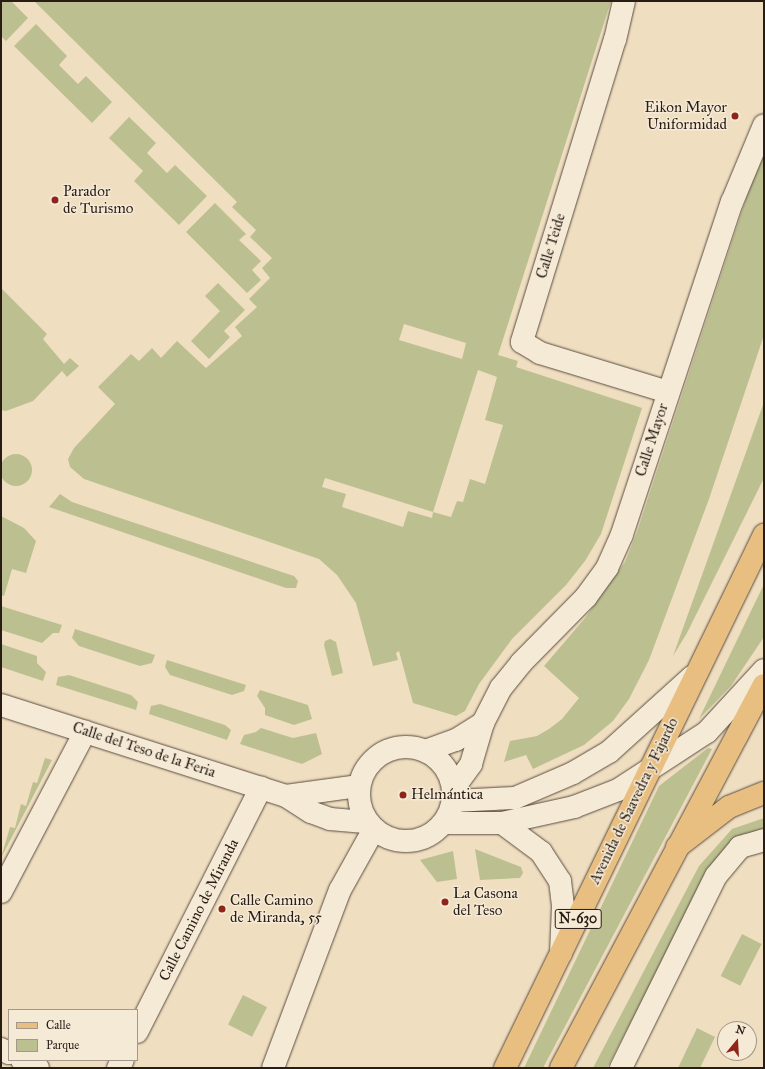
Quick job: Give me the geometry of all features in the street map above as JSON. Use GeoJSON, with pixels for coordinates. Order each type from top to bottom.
{"type":"FeatureCollection","features":[{"type":"Feature","properties":{"kind":"main road","name":"Avenida de Saavedra y Fajardo"},"geometry":{"type":"LineString","coordinates":[[505,1068],[652,770],[693,676],[764,535]]}},
{"type":"Feature","properties":{"kind":"main road"},"geometry":{"type":"LineString","coordinates":[[561,1068],[764,685]]}},
{"type":"Feature","properties":{"kind":"main road"},"geometry":{"type":"LineString","coordinates":[[677,847],[729,807],[764,793]]}},
{"type":"Feature","properties":{"kind":"street","name":"Calle Teide"},"geometry":{"type":"LineString","coordinates":[[624,1],[615,40],[522,342],[540,353],[668,392]]}},
{"type":"Feature","properties":{"kind":"street","name":"Calle Mayor"},"geometry":{"type":"LineString","coordinates":[[453,795],[471,764],[483,723],[501,688],[521,663],[586,596],[607,568],[622,534],[732,202],[764,125]]}},
{"type":"Feature","properties":{"kind":"street"},"geometry":{"type":"LineString","coordinates":[[444,822],[502,823],[574,807],[618,790],[652,770],[707,732],[764,670]]}},
{"type":"Feature","properties":{"kind":"street"},"geometry":{"type":"LineString","coordinates":[[453,795],[515,798],[574,773],[610,752],[693,676]]}},
{"type":"Feature","properties":{"kind":"street","name":"Calle del Teso de la Feria"},"geometry":{"type":"LineString","coordinates":[[1,705],[286,796],[311,812],[330,819],[371,826]]}},
{"type":"Feature","properties":{"kind":"street"},"geometry":{"type":"LineString","coordinates":[[425,751],[456,740],[483,723]]}},
{"type":"Feature","properties":{"kind":"street"},"geometry":{"type":"LineString","coordinates":[[1,892],[86,732]]}},
{"type":"Feature","properties":{"kind":"street"},"geometry":{"type":"LineString","coordinates":[[407,747],[425,751],[444,766],[453,795],[444,822],[432,834],[418,840],[398,841],[371,826],[359,800],[359,786],[369,764],[382,753],[407,747]]}},
{"type":"Feature","properties":{"kind":"street","name":"Calle del Teso de la Feria"},"geometry":{"type":"LineString","coordinates":[[286,796],[359,786]]}},
{"type":"Feature","properties":{"kind":"street","name":"Calle Camino de Miranda"},"geometry":{"type":"LineString","coordinates":[[138,1030],[261,788]]}},
{"type":"Feature","properties":{"kind":"street"},"geometry":{"type":"LineString","coordinates":[[502,823],[541,852],[560,881],[563,906],[562,953]]}},
{"type":"Feature","properties":{"kind":"street"},"geometry":{"type":"LineString","coordinates":[[273,1068],[340,890],[371,826]]}},
{"type":"Feature","properties":{"kind":"street"},"geometry":{"type":"LineString","coordinates":[[621,1068],[716,876],[740,847],[764,840]]}},
{"type":"Feature","properties":{"kind":"street"},"geometry":{"type":"LineString","coordinates":[[24,1061],[38,1068]]}},
{"type":"Feature","properties":{"kind":"green space"},"geometry":{"type":"Polygon","coordinates":[[[1,1],[11,1],[28,18],[6,41],[1,36],[1,1]]]}},
{"type":"Feature","properties":{"kind":"green space"},"geometry":{"type":"Polygon","coordinates":[[[34,1],[611,1],[498,355],[518,361],[516,367],[642,408],[601,534],[585,561],[566,585],[512,639],[479,684],[465,711],[456,716],[413,703],[399,651],[396,653],[398,660],[373,666],[356,603],[337,575],[319,559],[84,479],[70,467],[68,459],[74,448],[115,404],[98,387],[131,354],[139,361],[152,348],[161,358],[177,341],[206,368],[242,336],[235,327],[257,307],[249,299],[270,278],[262,268],[272,258],[250,237],[256,230],[232,207],[237,202],[34,1]],[[404,324],[399,340],[462,359],[466,343],[404,324]],[[478,370],[433,512],[451,517],[457,501],[463,502],[470,479],[485,484],[503,425],[485,420],[497,377],[478,370]],[[325,478],[322,487],[346,494],[342,507],[403,527],[408,511],[432,518],[433,512],[325,478]]]}},
{"type":"Feature","properties":{"kind":"green space"},"geometry":{"type":"Polygon","coordinates":[[[36,24],[67,56],[59,65],[78,84],[86,76],[112,102],[92,123],[14,46],[36,24]]]}},
{"type":"Feature","properties":{"kind":"green space"},"geometry":{"type":"Polygon","coordinates":[[[129,117],[156,143],[147,153],[167,173],[175,165],[207,196],[179,225],[134,181],[143,171],[109,138],[129,117]]]}},
{"type":"Feature","properties":{"kind":"green space"},"geometry":{"type":"Polygon","coordinates":[[[764,144],[764,335],[709,499],[649,660],[629,699],[613,721],[584,745],[533,769],[526,755],[504,762],[510,741],[537,736],[549,729],[562,719],[579,698],[544,666],[585,618],[625,562],[637,532],[764,144]]]}},
{"type":"Feature","properties":{"kind":"green space"},"geometry":{"type":"Polygon","coordinates":[[[215,203],[246,234],[239,240],[261,261],[252,270],[261,280],[247,293],[186,232],[215,203]]]}},
{"type":"Feature","properties":{"kind":"green space"},"geometry":{"type":"Polygon","coordinates":[[[218,283],[245,310],[224,331],[230,337],[209,359],[191,341],[220,311],[205,296],[218,283]]]}},
{"type":"Feature","properties":{"kind":"green space"},"geometry":{"type":"Polygon","coordinates":[[[1,288],[47,334],[43,339],[64,364],[70,358],[79,366],[67,377],[62,371],[33,401],[6,411],[1,410],[1,288]]]}},
{"type":"Feature","properties":{"kind":"green space"},"geometry":{"type":"Polygon","coordinates":[[[764,402],[764,478],[687,633],[673,656],[764,402]]]}},
{"type":"Feature","properties":{"kind":"green space"},"geometry":{"type":"Polygon","coordinates":[[[13,454],[19,454],[29,461],[32,470],[31,476],[25,483],[19,486],[13,486],[3,479],[0,473],[0,467],[7,457],[13,454]]]}},
{"type":"Feature","properties":{"kind":"green space"},"geometry":{"type":"Polygon","coordinates":[[[60,494],[72,502],[294,576],[298,581],[296,588],[286,588],[49,507],[60,494]]]}},
{"type":"Feature","properties":{"kind":"green space"},"geometry":{"type":"Polygon","coordinates":[[[1,516],[24,528],[36,541],[26,573],[12,569],[4,596],[1,595],[1,516]]]}},
{"type":"Feature","properties":{"kind":"green space"},"geometry":{"type":"Polygon","coordinates":[[[764,584],[764,637],[731,686],[699,719],[764,584]]]}},
{"type":"Feature","properties":{"kind":"green space"},"geometry":{"type":"Polygon","coordinates":[[[1,606],[62,625],[59,633],[53,633],[42,643],[1,630],[1,606]]]}},
{"type":"Feature","properties":{"kind":"green space"},"geometry":{"type":"Polygon","coordinates":[[[75,629],[155,655],[152,663],[140,666],[79,646],[72,638],[75,629]]]}},
{"type":"Feature","properties":{"kind":"green space"},"geometry":{"type":"Polygon","coordinates":[[[330,639],[336,642],[343,673],[332,676],[324,645],[325,641],[330,639]]]}},
{"type":"Feature","properties":{"kind":"green space"},"geometry":{"type":"Polygon","coordinates":[[[1,644],[37,656],[37,663],[46,672],[43,681],[1,667],[1,644]]]}},
{"type":"Feature","properties":{"kind":"green space"},"geometry":{"type":"Polygon","coordinates":[[[167,660],[246,685],[244,691],[232,695],[170,675],[165,667],[167,660]]]}},
{"type":"Feature","properties":{"kind":"green space"},"geometry":{"type":"Polygon","coordinates":[[[69,675],[131,695],[138,702],[136,710],[56,685],[58,677],[69,675]]]}},
{"type":"Feature","properties":{"kind":"green space"},"geometry":{"type":"Polygon","coordinates":[[[260,690],[308,705],[312,719],[294,725],[265,715],[265,708],[257,696],[260,690]]]}},
{"type":"Feature","properties":{"kind":"green space"},"geometry":{"type":"Polygon","coordinates":[[[160,704],[225,725],[231,730],[227,740],[149,714],[151,706],[160,704]]]}},
{"type":"Feature","properties":{"kind":"green space"},"geometry":{"type":"Polygon","coordinates":[[[261,728],[293,738],[316,733],[322,754],[302,764],[240,744],[244,735],[256,732],[261,728]]]}},
{"type":"Feature","properties":{"kind":"green space"},"geometry":{"type":"Polygon","coordinates":[[[708,748],[712,749],[543,1068],[524,1068],[659,786],[708,748]]]}},
{"type":"Feature","properties":{"kind":"green space"},"geometry":{"type":"Polygon","coordinates":[[[45,758],[52,760],[1,858],[10,827],[15,828],[21,804],[26,806],[33,782],[37,783],[45,758]]]}},
{"type":"Feature","properties":{"kind":"green space"},"geometry":{"type":"Polygon","coordinates":[[[764,818],[764,828],[744,836],[699,891],[607,1068],[593,1068],[699,866],[732,829],[764,818]]]}},
{"type":"Feature","properties":{"kind":"green space"},"geometry":{"type":"Polygon","coordinates":[[[475,849],[521,867],[523,873],[520,878],[480,880],[475,849]]]}},
{"type":"Feature","properties":{"kind":"green space"},"geometry":{"type":"Polygon","coordinates":[[[453,851],[457,879],[437,882],[420,860],[453,851]]]}},
{"type":"Feature","properties":{"kind":"green space"},"geometry":{"type":"Polygon","coordinates":[[[742,934],[762,944],[740,986],[721,976],[742,934]]]}},
{"type":"Feature","properties":{"kind":"green space"},"geometry":{"type":"Polygon","coordinates":[[[243,995],[267,1007],[252,1037],[228,1024],[243,995]]]}},
{"type":"Feature","properties":{"kind":"green space"},"geometry":{"type":"Polygon","coordinates":[[[697,1028],[715,1037],[700,1068],[678,1068],[697,1028]]]}},
{"type":"Feature","properties":{"kind":"place","name":"Eikon Mayor Uniformidad"},"geometry":{"type":"Point","coordinates":[735,116]}},
{"type":"Feature","properties":{"kind":"place","name":"Parador de Turismo"},"geometry":{"type":"Point","coordinates":[55,200]}},
{"type":"Feature","properties":{"kind":"place","name":"Helmántica"},"geometry":{"type":"Point","coordinates":[403,795]}},
{"type":"Feature","properties":{"kind":"place","name":"La Casona del Teso"},"geometry":{"type":"Point","coordinates":[445,902]}},
{"type":"Feature","properties":{"kind":"place","name":"Calle Camino de Miranda, 55"},"geometry":{"type":"Point","coordinates":[222,909]}}]}
